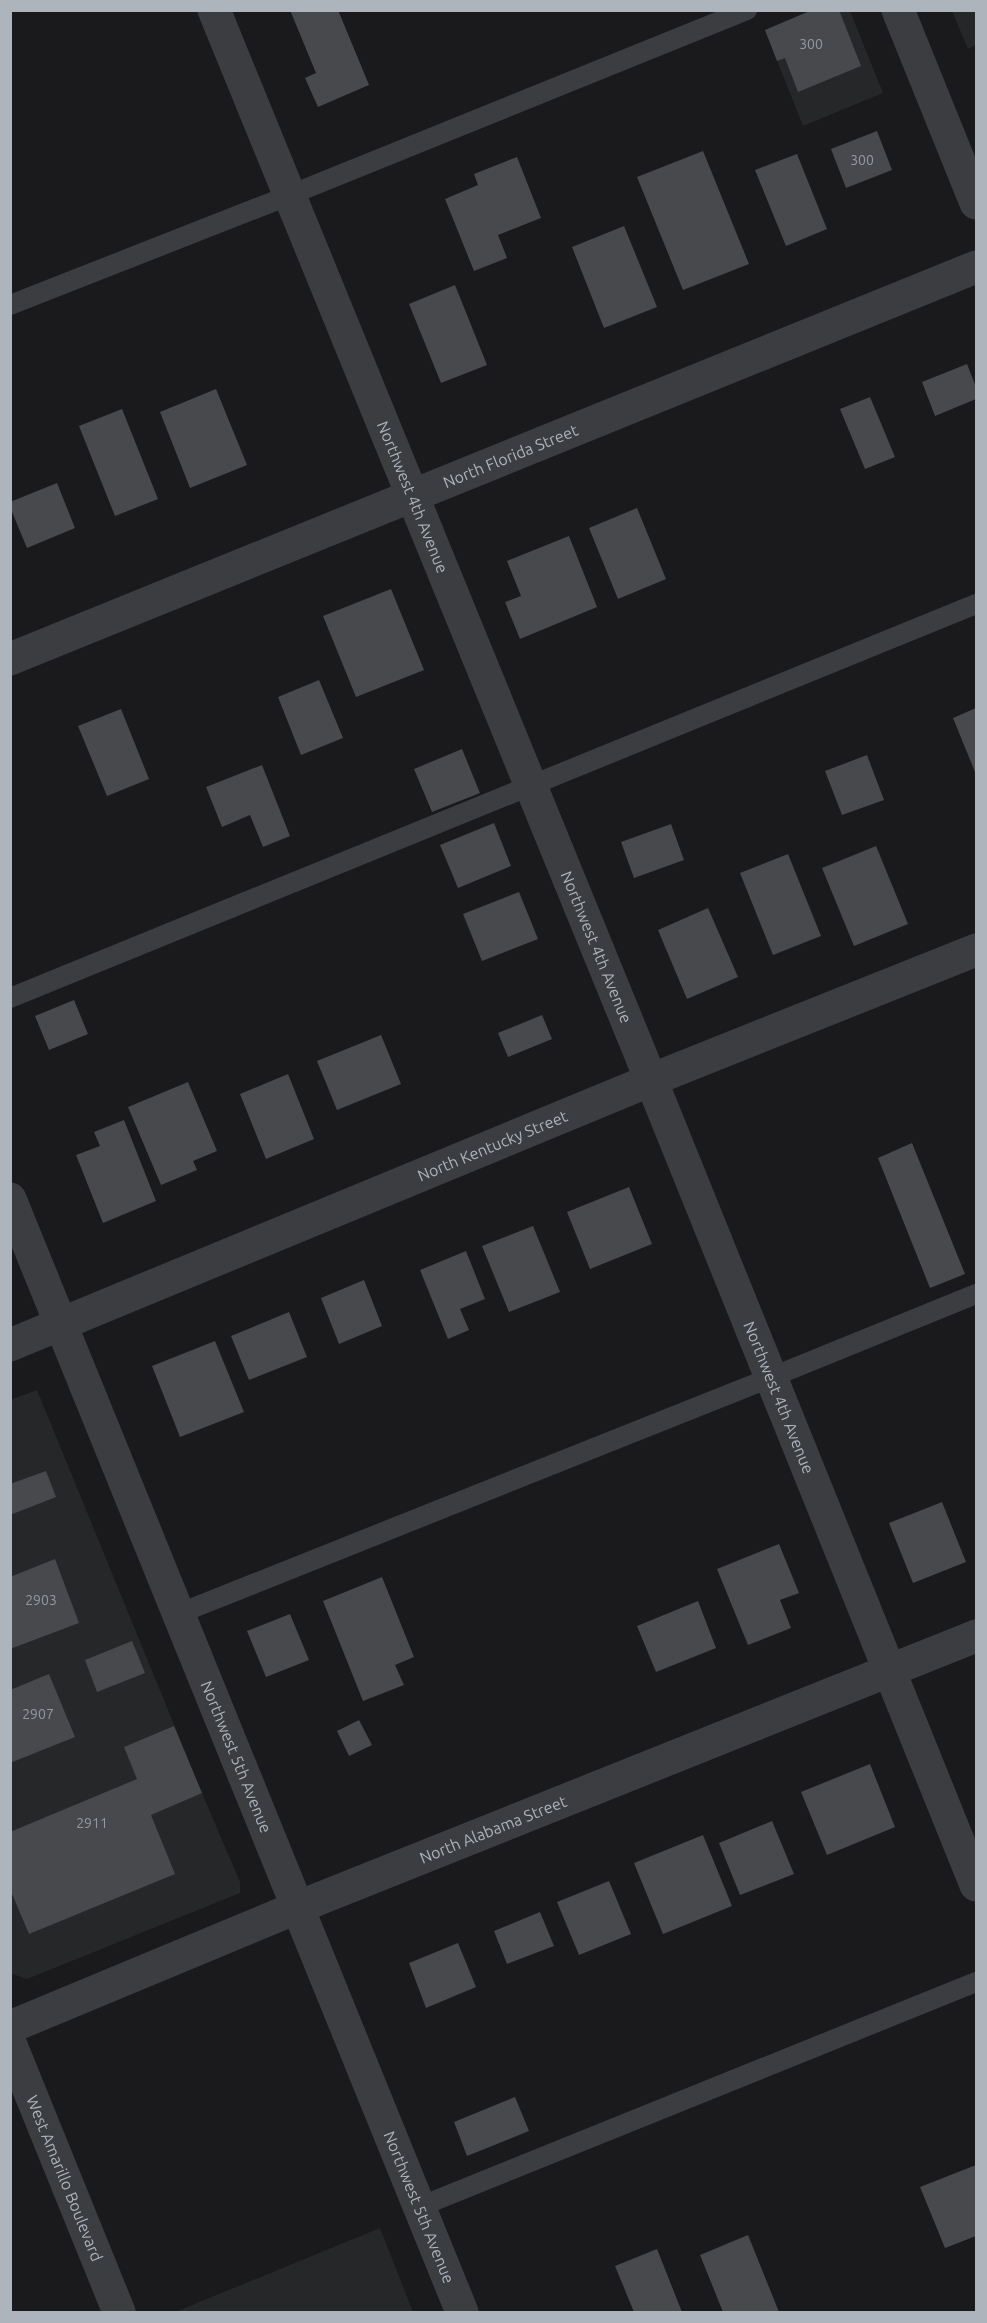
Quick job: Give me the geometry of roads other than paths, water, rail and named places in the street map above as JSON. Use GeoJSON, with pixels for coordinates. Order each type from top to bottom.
{"type":"FeatureCollection","features":[{"type":"Feature","properties":{"kind":"street","name":"Northwest 4th Avenue"},"geometry":{"type":"LineString","coordinates":[[214,10],[772,1377],[976,1885]]}},
{"type":"Feature","properties":{"kind":"street"},"geometry":{"type":"LineString","coordinates":[[898,10],[976,203]]}},
{"type":"Feature","properties":{"kind":"street","name":"North Florida Street"},"geometry":{"type":"LineString","coordinates":[[10,659],[976,267]]}},
{"type":"Feature","properties":{"kind":"street","name":"North Kentucky Street"},"geometry":{"type":"LineString","coordinates":[[10,1346],[651,1080],[976,950]]}},
{"type":"Feature","properties":{"kind":"street","name":"Northwest 5th Avenue"},"geometry":{"type":"LineString","coordinates":[[10,1199],[462,2313]]}},
{"type":"Feature","properties":{"kind":"street","name":"North Alabama Street"},"geometry":{"type":"LineString","coordinates":[[10,2027],[297,1908],[976,1636]]}},
{"type":"Feature","properties":{"kind":"street","name":"West Amarillo Boulevard"},"geometry":{"type":"LineString","coordinates":[[10,2043],[119,2313]]}},
{"type":"Feature","properties":{"kind":"lane"},"geometry":{"type":"LineString","coordinates":[[10,305],[290,195],[747,10]]}},
{"type":"Feature","properties":{"kind":"lane"},"geometry":{"type":"LineString","coordinates":[[10,998],[976,604]]}},
{"type":"Feature","properties":{"kind":"lane"},"geometry":{"type":"LineString","coordinates":[[178,1614],[976,1293]]}},
{"type":"Feature","properties":{"kind":"lane"},"geometry":{"type":"LineString","coordinates":[[419,2207],[976,1982]]}}]}
